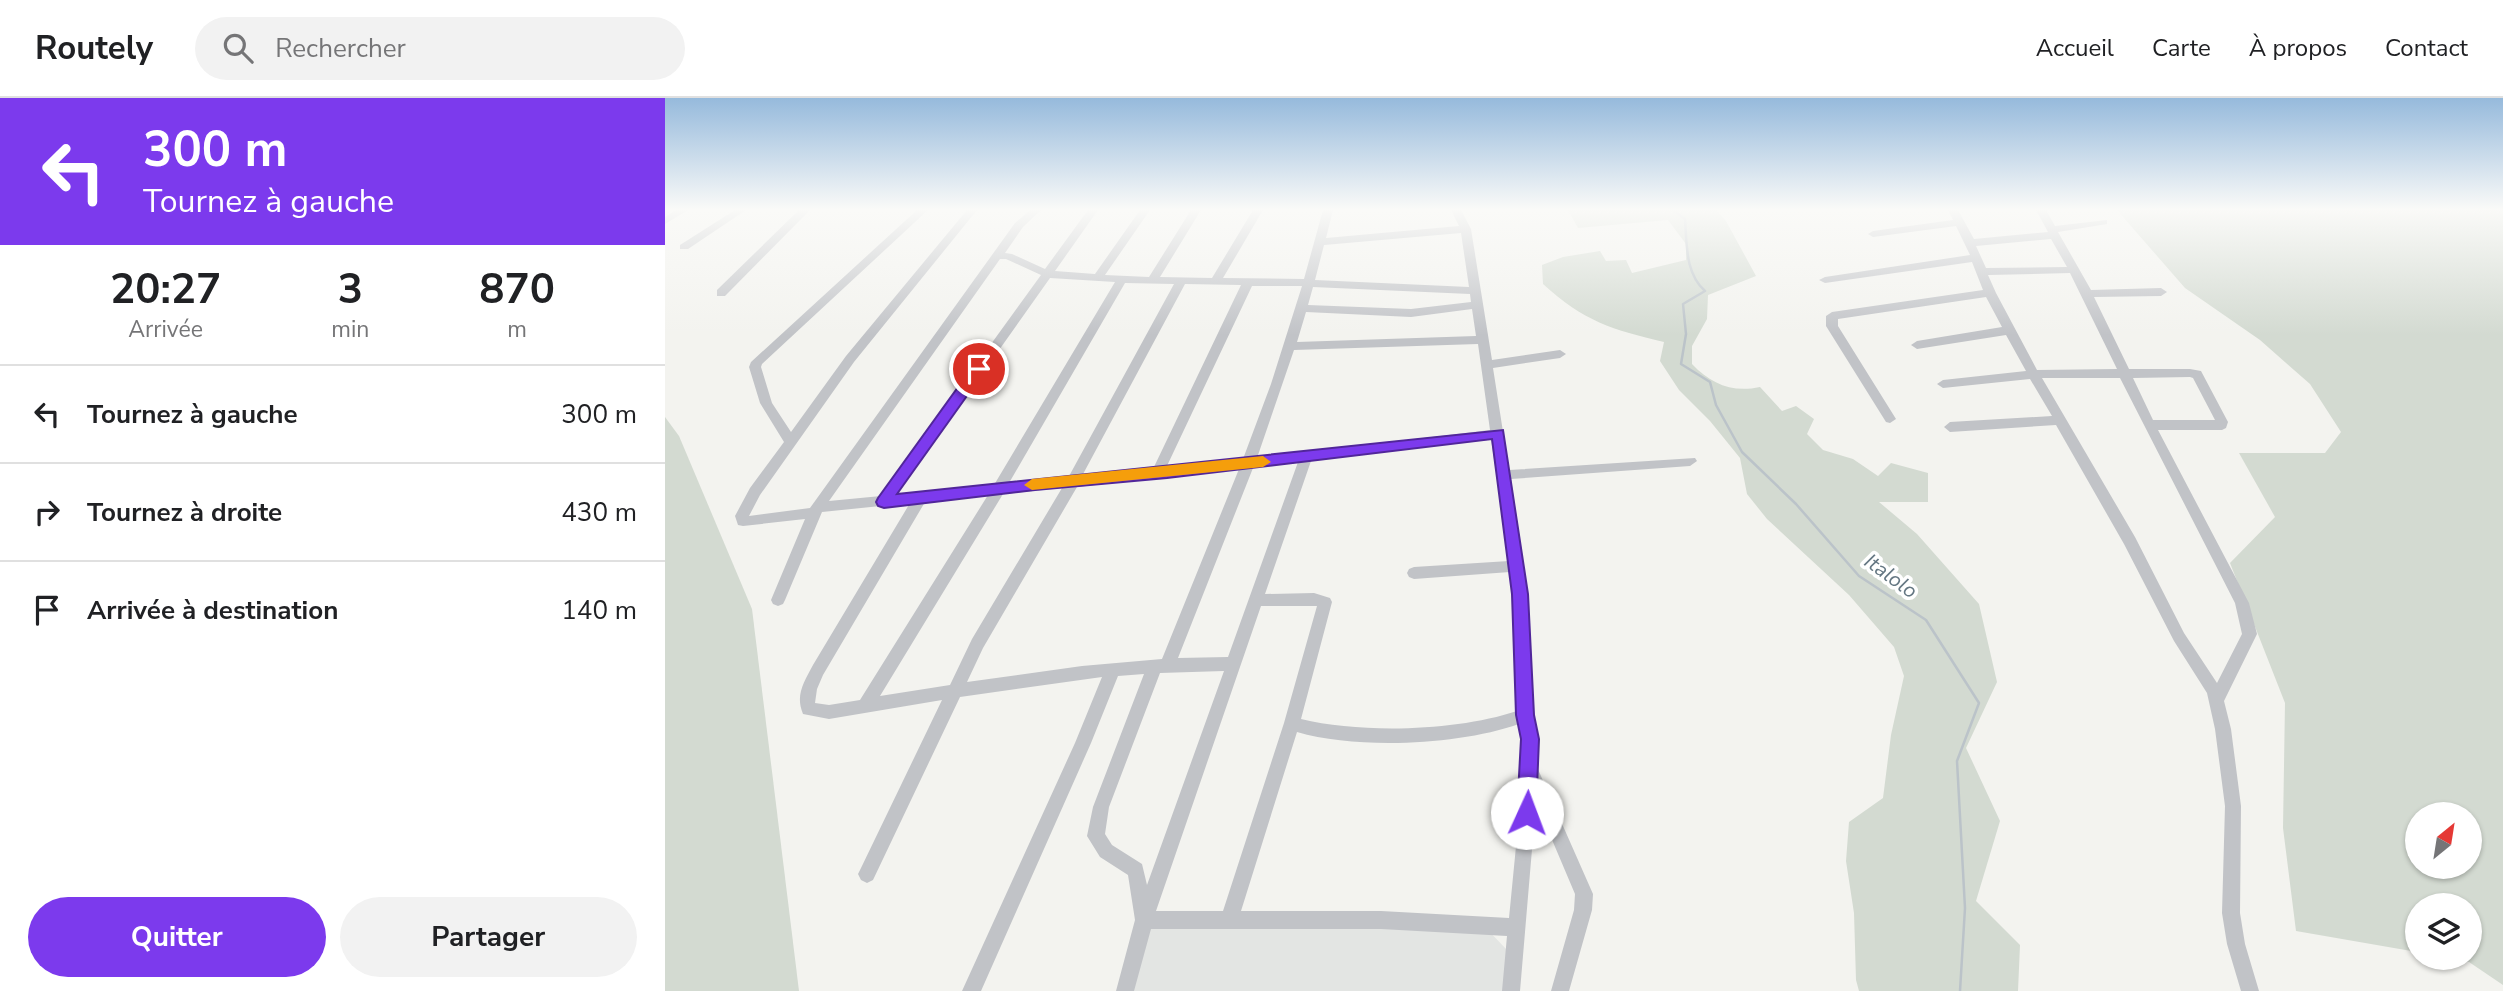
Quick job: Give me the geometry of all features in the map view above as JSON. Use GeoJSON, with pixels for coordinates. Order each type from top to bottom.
{"type":"FeatureCollection","features":[{"type":"Feature","properties":{"kind":"street"},"geometry":{"type":"LineString","coordinates":[[721,293],[763,252]]}},
{"type":"Feature","properties":{"kind":"street"},"geometry":{"type":"LineString","coordinates":[[791,443],[766,403],[755,367],[757,362],[877,252]]}},
{"type":"Feature","properties":{"kind":"street"},"geometry":{"type":"LineString","coordinates":[[935,252],[850,359],[755,492],[742,516],[743,521],[815,510],[1157,474],[1498,433]]}},
{"type":"Feature","properties":{"kind":"street"},"geometry":{"type":"LineString","coordinates":[[778,600],[815,510],[1002,252]]}},
{"type":"Feature","properties":{"kind":"street"},"geometry":{"type":"LineString","coordinates":[[884,502],[1063,252]]}},
{"type":"Feature","properties":{"kind":"street"},"geometry":{"type":"LineString","coordinates":[[1098,277],[1116,252]]}},
{"type":"Feature","properties":{"kind":"street"},"geometry":{"type":"LineString","coordinates":[[1153,279],[1170,252]]}},
{"type":"Feature","properties":{"kind":"street"},"geometry":{"type":"LineString","coordinates":[[1216,280],[1233,252]]}},
{"type":"Feature","properties":{"kind":"street"},"geometry":{"type":"LineString","coordinates":[[1145,920],[1136,870],[1106,851],[1095,836],[1101,807],[1249,463],[1290,346],[1317,252]]}},
{"type":"Feature","properties":{"kind":"street"},"geometry":{"type":"LineString","coordinates":[[1469,252],[1517,566],[1523,629],[1525,715],[1530,739],[1526,836],[1511,991]]}},
{"type":"Feature","properties":{"kind":"street"},"geometry":{"type":"LineString","coordinates":[[1973,252],[1990,293],[2058,420],[2130,541],[2173,626],[2210,684],[2217,701],[2233,806],[2231,913],[2236,944],[2250,991]]}},
{"type":"Feature","properties":{"kind":"street"},"geometry":{"type":"LineString","coordinates":[[2062,252],[2087,294],[2149,425],[2242,603],[2250,634],[2217,701]]}},
{"type":"Feature","properties":{"kind":"street"},"geometry":{"type":"LineString","coordinates":[[999,256],[1008,256],[1047,274],[1122,279],[1309,283],[1475,298]]}},
{"type":"Feature","properties":{"kind":"street"},"geometry":{"type":"LineString","coordinates":[[1825,280],[1975,258]]}},
{"type":"Feature","properties":{"kind":"street"},"geometry":{"type":"LineString","coordinates":[[1982,272],[2071,270]]}},
{"type":"Feature","properties":{"kind":"street"},"geometry":{"type":"LineString","coordinates":[[865,706],[958,558],[1122,279]]}},
{"type":"Feature","properties":{"kind":"street"},"geometry":{"type":"LineString","coordinates":[[867,874],[977,644],[1073,481],[1181,281]]}},
{"type":"Feature","properties":{"kind":"street"},"geometry":{"type":"LineString","coordinates":[[1157,474],[1248,283]]}},
{"type":"Feature","properties":{"kind":"street"},"geometry":{"type":"LineString","coordinates":[[2087,294],[2161,292]]}},
{"type":"Feature","properties":{"kind":"street"},"geometry":{"type":"LineString","coordinates":[[1890,419],[1832,326],[1832,316],[1990,293]]}},
{"type":"Feature","properties":{"kind":"street"},"geometry":{"type":"LineString","coordinates":[[1301,308],[1411,313],[1475,298]]}},
{"type":"Feature","properties":{"kind":"street"},"geometry":{"type":"LineString","coordinates":[[1917,345],[2010,330]]}},
{"type":"Feature","properties":{"kind":"street"},"geometry":{"type":"LineString","coordinates":[[1290,346],[1483,340]]}},
{"type":"Feature","properties":{"kind":"street"},"geometry":{"type":"LineString","coordinates":[[1488,365],[1560,354]]}},
{"type":"Feature","properties":{"kind":"street"},"geometry":{"type":"LineString","coordinates":[[1943,384],[2034,374],[2197,374],[2223,422],[2222,425],[2149,425]]}},
{"type":"Feature","properties":{"kind":"street"},"geometry":{"type":"LineString","coordinates":[[1950,427],[2058,420]]}},
{"type":"Feature","properties":{"kind":"street"},"geometry":{"type":"LineString","coordinates":[[1125,991],[1145,920],[1307,457]]}},
{"type":"Feature","properties":{"kind":"street"},"geometry":{"type":"LineString","coordinates":[[1504,475],[1691,461]]}},
{"type":"Feature","properties":{"kind":"street"},"geometry":{"type":"LineString","coordinates":[[921,498],[808,689],[806,701],[809,709],[817,712],[865,706],[957,689],[1112,671],[1160,666],[1234,664]]}},
{"type":"Feature","properties":{"kind":"street"},"geometry":{"type":"LineString","coordinates":[[1414,573],[1517,566]]}},
{"type":"Feature","properties":{"kind":"street"},"geometry":{"type":"LineString","coordinates":[[1229,920],[1292,723],[1325,602],[1314,599],[1256,600]]}},
{"type":"Feature","properties":{"kind":"street"},"geometry":{"type":"LineString","coordinates":[[971,991],[1077,756],[1112,671]]}},
{"type":"Feature","properties":{"kind":"street"},"geometry":{"type":"LineString","coordinates":[[1292,723],[1337,734],[1447,736],[1496,726],[1525,715]]}},
{"type":"Feature","properties":{"kind":"street"},"geometry":{"type":"LineString","coordinates":[[1529,766],[1584,894],[1583,910],[1560,991]]}},
{"type":"Feature","properties":{"kind":"street"},"geometry":{"type":"LineString","coordinates":[[1145,920],[1381,920],[1517,928]]}},
{"type":"Feature","properties":{"kind":"shaded area"},"geometry":{"type":"Polygon","coordinates":[[[1600,252],[1606,261],[1626,260],[1632,273],[1686,260],[1686,252],[1743,252],[1756,276],[1708,295],[1707,319],[1692,346],[1692,364],[1714,382],[1731,388],[1760,387],[1782,411],[1796,406],[1814,419],[1807,434],[1823,450],[1853,459],[1878,476],[1891,463],[1928,473],[1928,502],[1879,502],[1917,534],[1979,604],[1997,682],[1966,748],[2000,821],[1976,901],[2020,945],[2018,991],[1859,991],[1856,980],[1854,913],[1846,861],[1849,822],[1883,798],[1891,735],[1904,676],[1894,647],[1849,595],[1767,519],[1747,494],[1740,458],[1710,421],[1679,390],[1660,361],[1664,342],[1599,322],[1572,307],[1543,284],[1542,265],[1563,257],[1600,252]]]}},
{"type":"Feature","properties":{"kind":"shaded area"},"geometry":{"type":"Polygon","coordinates":[[[2153,252],[2503,252],[2503,985],[2481,970],[2482,893],[2405,893],[2405,950],[2296,931],[2283,828],[2285,703],[2230,563],[2275,517],[2239,453],[2325,453],[2341,432],[2310,384],[2260,340],[2185,288],[2153,252]]]}},
{"type":"Feature","properties":{"kind":"shaded area"},"geometry":{"type":"Polygon","coordinates":[[[665,417],[679,436],[752,609],[799,991],[665,991],[665,417]]]}},
{"type":"Feature","properties":{"kind":"shaded area"},"geometry":{"type":"Polygon","coordinates":[[[1485,927],[1507,950],[1503,991],[1131,991],[1150,929],[1485,927]]]}},
{"type":"Feature","properties":{"kind":"waterway","name":"Italolo"},"geometry":{"type":"LineString","coordinates":[[1688,252],[1690,267],[1698,284],[1705,291],[1683,304],[1686,334],[1681,364],[1710,382],[1716,405],[1742,452],[1796,504],[1859,576],[1926,620],[1979,703],[1957,761],[1965,908],[1960,991]]}},
{"type":"Feature","properties":{"kind":"slow traffic"},"geometry":{"type":"LineString","coordinates":[[1032,485],[1263,462]]}},
{"type":"Feature","properties":{"kind":"route"},"geometry":{"type":"LineString","coordinates":[[979,369],[884,502],[996,491],[1035,484],[1167,473],[1476,438],[1498,433],[1523,629],[1525,715],[1530,739],[1527,813]]}}]}
